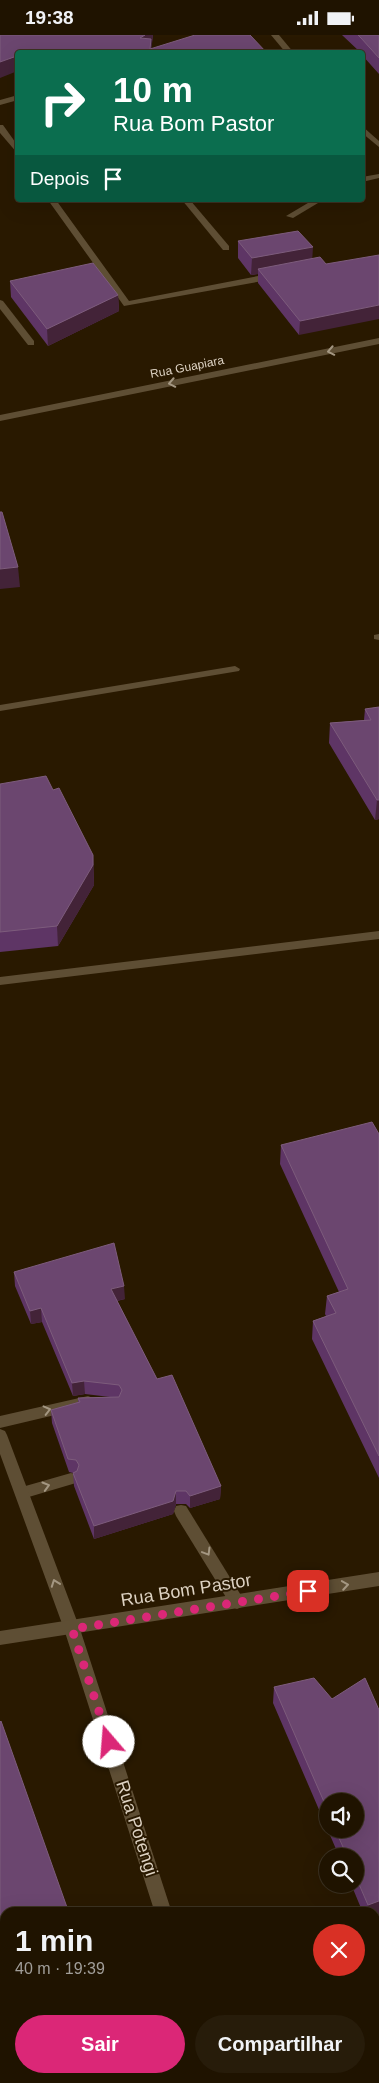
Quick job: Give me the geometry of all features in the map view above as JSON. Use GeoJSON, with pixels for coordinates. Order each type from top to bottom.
{"type":"FeatureCollection","features":[{"type":"Feature","properties":{"kind":"street"},"geometry":{"type":"LineString","coordinates":[[275,35],[289,50]]}},
{"type":"Feature","properties":{"kind":"street"},"geometry":{"type":"LineString","coordinates":[[0,103],[15,98]]}},
{"type":"Feature","properties":{"kind":"street"},"geometry":{"type":"LineString","coordinates":[[0,127],[15,147]]}},
{"type":"Feature","properties":{"kind":"street"},"geometry":{"type":"LineString","coordinates":[[365,131],[379,145]]}},
{"type":"Feature","properties":{"kind":"street"},"geometry":{"type":"LineString","coordinates":[[365,179],[379,176]]}},
{"type":"Feature","properties":{"kind":"street"},"geometry":{"type":"LineString","coordinates":[[53,202],[127,304],[282,274]]}},
{"type":"Feature","properties":{"kind":"street"},"geometry":{"type":"LineString","coordinates":[[188,202],[226,248]]}},
{"type":"Feature","properties":{"kind":"street"},"geometry":{"type":"LineString","coordinates":[[290,216],[316,202]]}},
{"type":"Feature","properties":{"kind":"street"},"geometry":{"type":"LineString","coordinates":[[0,303],[31,343]]}},
{"type":"Feature","properties":{"kind":"street","name":"Rua Guapiara"},"geometry":{"type":"LineString","coordinates":[[0,418],[379,341]]}},
{"type":"Feature","properties":{"kind":"street"},"geometry":{"type":"LineString","coordinates":[[0,708],[235,669]]}},
{"type":"Feature","properties":{"kind":"street"},"geometry":{"type":"LineString","coordinates":[[0,981],[379,935]]}},
{"type":"Feature","properties":{"kind":"street"},"geometry":{"type":"LineString","coordinates":[[0,1422],[76,1403],[97,1401],[105,1403]]}},
{"type":"Feature","properties":{"kind":"street","name":"Rua Potengi"},"geometry":{"type":"LineString","coordinates":[[0,1435],[72,1629],[162,1907]]}},
{"type":"Feature","properties":{"kind":"street"},"geometry":{"type":"LineString","coordinates":[[22,1493],[71,1479]]}},
{"type":"Feature","properties":{"kind":"street"},"geometry":{"type":"LineString","coordinates":[[181,1511],[237,1602]]}},
{"type":"Feature","properties":{"kind":"street","name":"Rua Bom Pastor"},"geometry":{"type":"LineString","coordinates":[[0,1638],[72,1629],[379,1579]]}},
{"type":"Feature","properties":{"kind":"building"},"geometry":{"type":"Polygon","coordinates":[[[0,35],[145,35],[140,38],[151,39],[150,49],[195,35],[250,35],[264,50],[15,50],[15,58],[0,62],[0,35]]]}},
{"type":"Feature","properties":{"kind":"building"},"geometry":{"type":"Polygon","coordinates":[[[358,35],[379,35],[379,58],[361,38],[358,35]]]}},
{"type":"Feature","properties":{"kind":"building"},"geometry":{"type":"Polygon","coordinates":[[[298,231],[313,247],[252,258],[238,241],[298,231]]]}},
{"type":"Feature","properties":{"kind":"building"},"geometry":{"type":"Polygon","coordinates":[[[379,255],[379,305],[300,321],[258,269],[320,257],[326,264],[379,255]]]}},
{"type":"Feature","properties":{"kind":"building"},"geometry":{"type":"Polygon","coordinates":[[[93,263],[118,295],[47,329],[10,281],[93,263]]]}},
{"type":"Feature","properties":{"kind":"building"},"geometry":{"type":"Polygon","coordinates":[[[0,512],[2,512],[18,567],[0,569],[0,512]]]}},
{"type":"Feature","properties":{"kind":"building"},"geometry":{"type":"Polygon","coordinates":[[[379,707],[379,800],[377,800],[330,723],[371,720],[365,709],[379,707]]]}},
{"type":"Feature","properties":{"kind":"building"},"geometry":{"type":"Polygon","coordinates":[[[46,776],[53,790],[59,788],[93,855],[93,865],[57,926],[0,932],[0,784],[46,776]]]}},
{"type":"Feature","properties":{"kind":"building"},"geometry":{"type":"Polygon","coordinates":[[[372,1122],[379,1134],[379,1456],[313,1321],[336,1313],[327,1296],[348,1289],[281,1145],[372,1122]]]}},
{"type":"Feature","properties":{"kind":"building"},"geometry":{"type":"Polygon","coordinates":[[[114,1243],[124,1286],[111,1289],[157,1379],[172,1375],[221,1486],[190,1496],[186,1491],[176,1491],[173,1501],[94,1526],[73,1473],[77,1471],[79,1465],[76,1460],[68,1459],[51,1410],[80,1402],[78,1398],[119,1397],[122,1390],[119,1385],[84,1381],[72,1383],[41,1308],[30,1311],[14,1272],[114,1243]]]}},
{"type":"Feature","properties":{"kind":"building"},"geometry":{"type":"Polygon","coordinates":[[[314,1678],[332,1699],[365,1678],[379,1710],[379,1901],[368,1905],[363,1893],[364,1848],[343,1848],[339,1838],[364,1838],[364,1793],[320,1793],[274,1687],[314,1678]]]}},
{"type":"Feature","properties":{"kind":"building"},"geometry":{"type":"Polygon","coordinates":[[[1,1721],[67,1907],[0,1907],[1,1721]]]}},
{"type":"Feature","properties":{"kind":"route"},"geometry":{"type":"LineString","coordinates":[[109,1742],[72,1629],[308,1591]]}}]}
